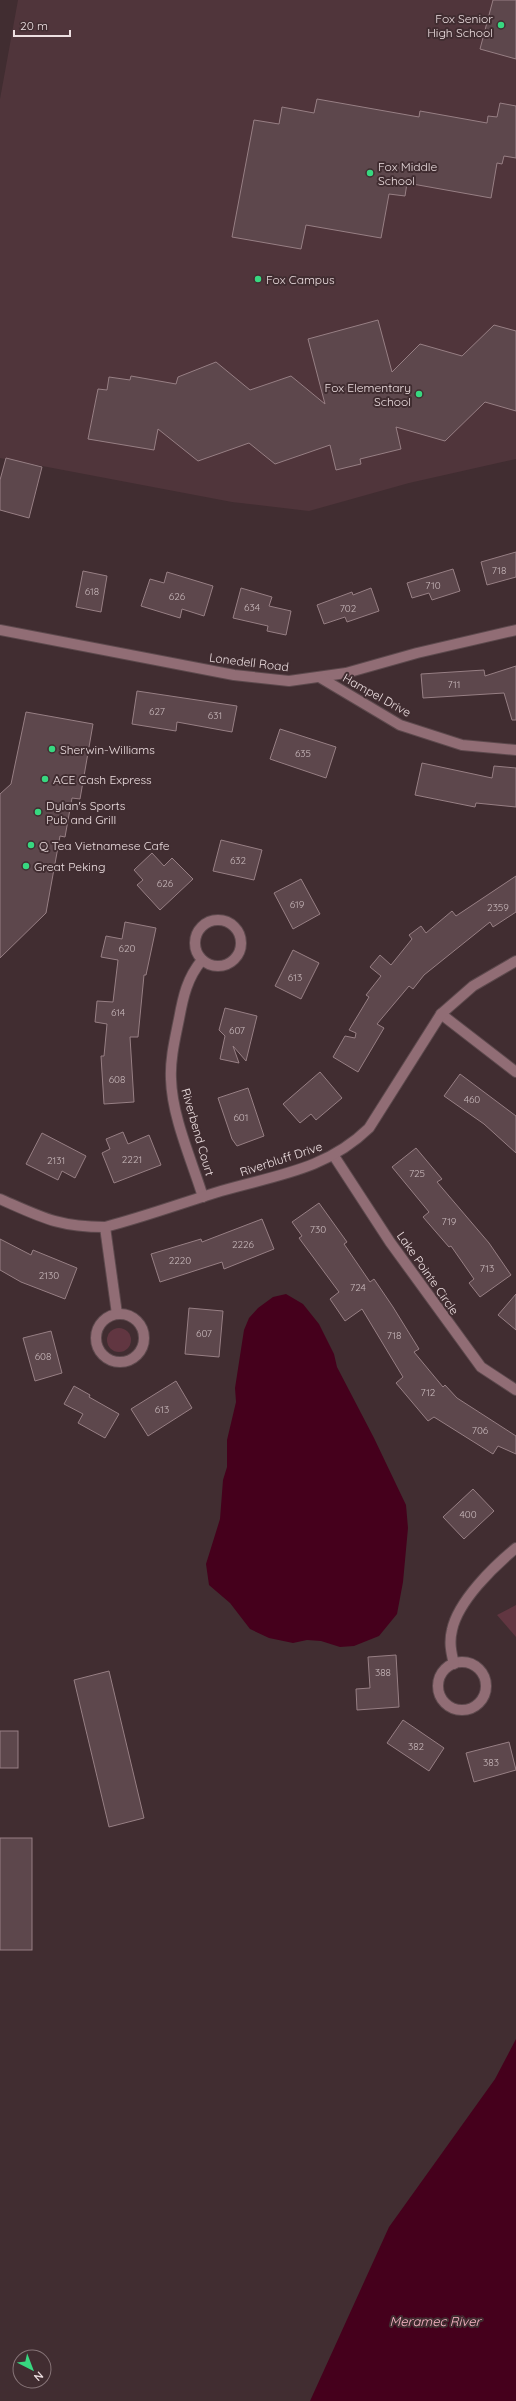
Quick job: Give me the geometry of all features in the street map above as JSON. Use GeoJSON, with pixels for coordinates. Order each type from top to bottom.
{"type":"FeatureCollection","features":[{"type":"Feature","properties":{"kind":"street","name":"Lonedell Road"},"geometry":{"type":"LineString","coordinates":[[0,630],[251,677],[289,681],[321,678],[516,630]]}},
{"type":"Feature","properties":{"kind":"street","name":"Hampel Drive"},"geometry":{"type":"LineString","coordinates":[[321,678],[400,724],[462,745],[516,750]]}},
{"type":"Feature","properties":{"kind":"street"},"geometry":{"type":"LineString","coordinates":[[214,920],[228,922],[234,926],[240,939],[239,953],[234,959],[222,966],[214,966],[202,960],[197,954],[194,940],[201,927],[214,920]]}},
{"type":"Feature","properties":{"kind":"street","name":"Riverbend Court"},"geometry":{"type":"LineString","coordinates":[[202,960],[195,968],[185,988],[172,1056],[171,1080],[176,1109],[203,1197]]}},
{"type":"Feature","properties":{"kind":"street","name":"Riverbluff Drive"},"geometry":{"type":"LineString","coordinates":[[0,1198],[48,1221],[78,1227],[104,1227],[286,1174],[334,1156],[354,1142],[369,1128],[441,1014],[473,986],[516,961]]}},
{"type":"Feature","properties":{"kind":"street"},"geometry":{"type":"LineString","coordinates":[[441,1014],[516,1072]]}},
{"type":"Feature","properties":{"kind":"street","name":"Lake Pointe Circle"},"geometry":{"type":"LineString","coordinates":[[334,1156],[390,1242],[462,1342],[481,1366],[516,1390]]}},
{"type":"Feature","properties":{"kind":"street"},"geometry":{"type":"LineString","coordinates":[[104,1227],[117,1314]]}},
{"type":"Feature","properties":{"kind":"street"},"geometry":{"type":"LineString","coordinates":[[117,1314],[132,1317],[142,1329],[144,1337],[143,1345],[134,1358],[119,1363],[105,1357],[96,1344],[98,1328],[102,1321],[117,1314]]}},
{"type":"Feature","properties":{"kind":"street"},"geometry":{"type":"LineString","coordinates":[[454,1664],[450,1647],[452,1630],[457,1618],[482,1581],[516,1548]]}},
{"type":"Feature","properties":{"kind":"street"},"geometry":{"type":"LineString","coordinates":[[469,1663],[481,1671],[485,1678],[485,1692],[477,1704],[471,1708],[456,1709],[449,1706],[440,1694],[440,1680],[448,1667],[454,1664],[469,1663]]}},
{"type":"Feature","properties":{"kind":"shaded area","name":"Fox Campus"},"geometry":{"type":"Polygon","coordinates":[[[18,0],[516,0],[516,459],[409,483],[309,511],[232,502],[0,458],[0,99],[18,0]]]}},
{"type":"Feature","properties":{"kind":"shaded area"},"geometry":{"type":"Polygon","coordinates":[[[119,1328],[127,1332],[131,1340],[127,1348],[119,1352],[111,1348],[107,1340],[111,1332],[119,1328]]]}},
{"type":"Feature","properties":{"kind":"shaded area"},"geometry":{"type":"Polygon","coordinates":[[[516,1605],[516,1637],[497,1615],[516,1605]]]}},
{"type":"Feature","properties":{"kind":"water"},"geometry":{"type":"Polygon","coordinates":[[[286,1294],[303,1304],[319,1324],[334,1354],[337,1367],[374,1438],[406,1505],[408,1528],[403,1582],[397,1614],[379,1636],[354,1646],[340,1647],[321,1641],[307,1640],[293,1643],[269,1638],[250,1629],[230,1603],[209,1585],[206,1564],[220,1519],[223,1480],[227,1467],[227,1440],[236,1402],[235,1388],[244,1330],[249,1318],[258,1308],[273,1297],[286,1294]]]}},
{"type":"Feature","properties":{"kind":"water","name":"Meramec River"},"geometry":{"type":"Polygon","coordinates":[[[516,2039],[516,2401],[310,2401],[389,2227],[495,2079],[516,2039]]]}},
{"type":"Feature","properties":{"kind":"building","name":"Fox Senior High School"},"geometry":{"type":"Polygon","coordinates":[[[493,0],[516,0],[516,59],[480,49],[493,0]]]}},
{"type":"Feature","properties":{"kind":"building","name":"Fox Middle School"},"geometry":{"type":"Polygon","coordinates":[[[317,99],[419,117],[420,111],[487,123],[488,116],[497,117],[500,103],[516,106],[516,158],[504,156],[502,164],[497,163],[491,198],[407,183],[405,196],[389,194],[381,238],[306,225],[301,249],[232,237],[254,120],[279,124],[282,107],[314,113],[317,99]]]}},
{"type":"Feature","properties":{"kind":"building","name":"Fox Elementary School"},"geometry":{"type":"Polygon","coordinates":[[[378,320],[392,372],[420,344],[462,356],[494,325],[516,331],[516,411],[485,402],[445,441],[396,427],[401,449],[360,459],[361,464],[336,470],[330,445],[275,464],[249,443],[198,461],[158,429],[154,450],[88,439],[98,389],[107,390],[109,377],[130,380],[131,376],[176,384],[178,377],[216,362],[250,390],[291,376],[325,404],[308,339],[378,320]]]}},
{"type":"Feature","properties":{"kind":"building"},"geometry":{"type":"Polygon","coordinates":[[[6,458],[42,467],[29,518],[0,510],[0,480],[6,458]]]}},
{"type":"Feature","properties":{"kind":"building"},"geometry":{"type":"Polygon","coordinates":[[[516,552],[516,577],[487,585],[481,562],[516,552]]]}},
{"type":"Feature","properties":{"kind":"building"},"geometry":{"type":"Polygon","coordinates":[[[453,569],[460,591],[432,600],[429,593],[412,598],[407,583],[453,569]]]}},
{"type":"Feature","properties":{"kind":"building"},"geometry":{"type":"Polygon","coordinates":[[[83,571],[107,576],[101,612],[76,607],[83,571]]]}},
{"type":"Feature","properties":{"kind":"building"},"geometry":{"type":"Polygon","coordinates":[[[167,572],[213,586],[204,616],[182,609],[180,618],[141,606],[150,579],[164,583],[167,572]]]}},
{"type":"Feature","properties":{"kind":"building"},"geometry":{"type":"Polygon","coordinates":[[[241,588],[272,597],[269,606],[291,611],[286,635],[267,631],[268,626],[233,618],[241,588]]]}},
{"type":"Feature","properties":{"kind":"building"},"geometry":{"type":"Polygon","coordinates":[[[371,588],[379,611],[347,622],[345,617],[324,624],[317,605],[352,592],[353,595],[371,588]]]}},
{"type":"Feature","properties":{"kind":"building"},"geometry":{"type":"Polygon","coordinates":[[[516,666],[516,720],[512,720],[504,693],[423,698],[421,674],[484,670],[485,676],[516,666]]]}},
{"type":"Feature","properties":{"kind":"building"},"geometry":{"type":"Polygon","coordinates":[[[137,691],[237,706],[232,732],[177,722],[176,731],[132,724],[137,691]]]}},
{"type":"Feature","properties":{"kind":"building"},"geometry":{"type":"Polygon","coordinates":[[[26,712],[93,724],[80,799],[72,798],[65,837],[60,836],[46,913],[0,958],[0,794],[11,784],[26,712]]]}},
{"type":"Feature","properties":{"kind":"building"},"geometry":{"type":"Polygon","coordinates":[[[280,729],[336,747],[326,778],[270,759],[280,729]]]}},
{"type":"Feature","properties":{"kind":"building"},"geometry":{"type":"Polygon","coordinates":[[[422,763],[492,778],[494,766],[516,768],[516,807],[476,803],[475,807],[415,795],[422,763]]]}},
{"type":"Feature","properties":{"kind":"building"},"geometry":{"type":"Polygon","coordinates":[[[221,840],[262,850],[254,880],[213,871],[221,840]]]}},
{"type":"Feature","properties":{"kind":"building"},"geometry":{"type":"Polygon","coordinates":[[[152,853],[164,866],[172,858],[193,879],[160,910],[137,885],[143,880],[134,870],[152,853]]]}},
{"type":"Feature","properties":{"kind":"building"},"geometry":{"type":"Polygon","coordinates":[[[516,876],[516,912],[493,927],[490,922],[424,975],[413,989],[409,986],[377,1024],[384,1028],[358,1072],[333,1057],[345,1036],[355,1038],[356,1033],[349,1030],[369,997],[366,995],[381,976],[370,967],[380,955],[391,965],[412,939],[409,935],[421,926],[426,933],[452,911],[456,916],[516,876]]]}},
{"type":"Feature","properties":{"kind":"building"},"geometry":{"type":"Polygon","coordinates":[[[301,879],[320,914],[293,929],[274,893],[301,879]]]}},
{"type":"Feature","properties":{"kind":"building"},"geometry":{"type":"Polygon","coordinates":[[[125,922],[156,928],[146,975],[144,975],[138,1037],[130,1037],[134,1102],[104,1104],[101,1056],[104,1056],[107,1024],[95,1022],[97,1001],[113,1002],[118,960],[101,957],[106,936],[122,939],[125,922]]]}},
{"type":"Feature","properties":{"kind":"building"},"geometry":{"type":"Polygon","coordinates":[[[293,950],[319,963],[301,999],[275,986],[293,950]]]}},
{"type":"Feature","properties":{"kind":"building"},"geometry":{"type":"Polygon","coordinates":[[[225,1008],[257,1016],[246,1061],[233,1046],[239,1063],[220,1059],[225,1036],[219,1030],[225,1008]]]}},
{"type":"Feature","properties":{"kind":"building"},"geometry":{"type":"Polygon","coordinates":[[[320,1072],[342,1098],[316,1120],[311,1114],[300,1123],[283,1104],[320,1072]]]}},
{"type":"Feature","properties":{"kind":"building"},"geometry":{"type":"Polygon","coordinates":[[[460,1074],[516,1116],[516,1153],[484,1124],[444,1096],[460,1074]]]}},
{"type":"Feature","properties":{"kind":"building"},"geometry":{"type":"Polygon","coordinates":[[[248,1088],[264,1136],[237,1146],[232,1139],[218,1098],[248,1088]]]}},
{"type":"Feature","properties":{"kind":"building"},"geometry":{"type":"Polygon","coordinates":[[[123,1132],[128,1144],[149,1135],[161,1165],[114,1183],[102,1153],[110,1149],[106,1139],[123,1132]]]}},
{"type":"Feature","properties":{"kind":"building"},"geometry":{"type":"Polygon","coordinates":[[[42,1133],[86,1156],[75,1178],[62,1171],[58,1180],[26,1164],[42,1133]]]}},
{"type":"Feature","properties":{"kind":"building"},"geometry":{"type":"Polygon","coordinates":[[[416,1148],[442,1179],[437,1182],[489,1243],[511,1275],[480,1297],[469,1283],[474,1279],[451,1246],[449,1247],[423,1217],[429,1212],[392,1167],[416,1148]]]}},
{"type":"Feature","properties":{"kind":"building"},"geometry":{"type":"Polygon","coordinates":[[[319,1203],[347,1242],[344,1244],[370,1282],[374,1279],[393,1307],[419,1349],[414,1352],[443,1387],[445,1385],[457,1398],[516,1436],[516,1454],[498,1446],[493,1454],[434,1417],[428,1421],[396,1383],[403,1377],[362,1309],[345,1321],[330,1299],[339,1292],[299,1238],[302,1236],[292,1222],[319,1203]]]}},
{"type":"Feature","properties":{"kind":"building"},"geometry":{"type":"Polygon","coordinates":[[[262,1219],[274,1249],[224,1269],[222,1262],[160,1282],[151,1254],[201,1239],[202,1242],[262,1219]]]}},
{"type":"Feature","properties":{"kind":"building"},"geometry":{"type":"Polygon","coordinates":[[[0,1239],[31,1255],[33,1250],[77,1268],[65,1299],[21,1282],[0,1270],[0,1239]]]}},
{"type":"Feature","properties":{"kind":"building"},"geometry":{"type":"Polygon","coordinates":[[[516,1294],[516,1330],[498,1315],[516,1294]]]}},
{"type":"Feature","properties":{"kind":"building"},"geometry":{"type":"Polygon","coordinates":[[[189,1308],[223,1311],[219,1357],[185,1354],[189,1308]]]}},
{"type":"Feature","properties":{"kind":"building"},"geometry":{"type":"Polygon","coordinates":[[[51,1331],[62,1373],[35,1381],[23,1338],[51,1331]]]}},
{"type":"Feature","properties":{"kind":"building"},"geometry":{"type":"Polygon","coordinates":[[[176,1381],[192,1408],[148,1436],[131,1409],[176,1381]]]}},
{"type":"Feature","properties":{"kind":"building"},"geometry":{"type":"Polygon","coordinates":[[[74,1386],[90,1395],[89,1397],[119,1414],[105,1438],[78,1423],[83,1414],[64,1404],[74,1386]]]}},
{"type":"Feature","properties":{"kind":"building"},"geometry":{"type":"Polygon","coordinates":[[[473,1489],[494,1511],[464,1539],[443,1517],[473,1489]]]}},
{"type":"Feature","properties":{"kind":"building"},"geometry":{"type":"Polygon","coordinates":[[[396,1655],[399,1707],[357,1710],[356,1689],[370,1688],[368,1657],[396,1655]]]}},
{"type":"Feature","properties":{"kind":"building"},"geometry":{"type":"Polygon","coordinates":[[[109,1671],[144,1818],[109,1827],[74,1680],[109,1671]]]}},
{"type":"Feature","properties":{"kind":"building"},"geometry":{"type":"Polygon","coordinates":[[[403,1720],[444,1748],[429,1771],[387,1743],[403,1720]]]}},
{"type":"Feature","properties":{"kind":"building"},"geometry":{"type":"Polygon","coordinates":[[[0,1731],[18,1731],[18,1768],[0,1768],[0,1731]]]}},
{"type":"Feature","properties":{"kind":"building"},"geometry":{"type":"Polygon","coordinates":[[[509,1742],[516,1770],[474,1782],[466,1753],[509,1742]]]}},
{"type":"Feature","properties":{"kind":"building"},"geometry":{"type":"Polygon","coordinates":[[[0,1838],[32,1838],[32,1950],[0,1950],[0,1838]]]}},
{"type":"Feature","properties":{"kind":"place","name":"Fox Senior High School"},"geometry":{"type":"Point","coordinates":[501,25]}},
{"type":"Feature","properties":{"kind":"place","name":"Fox Middle School"},"geometry":{"type":"Point","coordinates":[370,173]}},
{"type":"Feature","properties":{"kind":"place","name":"Fox Campus"},"geometry":{"type":"Point","coordinates":[258,279]}},
{"type":"Feature","properties":{"kind":"place","name":"Fox Elementary School"},"geometry":{"type":"Point","coordinates":[419,394]}},
{"type":"Feature","properties":{"kind":"place","name":"Sherwin-Williams"},"geometry":{"type":"Point","coordinates":[52,749]}},
{"type":"Feature","properties":{"kind":"place","name":"ACE Cash Express"},"geometry":{"type":"Point","coordinates":[45,779]}},
{"type":"Feature","properties":{"kind":"place","name":"Dylan's Sports Pub and Grill"},"geometry":{"type":"Point","coordinates":[38,812]}},
{"type":"Feature","properties":{"kind":"place","name":"Q Tea Vietnamese Cafe"},"geometry":{"type":"Point","coordinates":[31,845]}},
{"type":"Feature","properties":{"kind":"place","name":"Great Peking"},"geometry":{"type":"Point","coordinates":[26,866]}}]}
